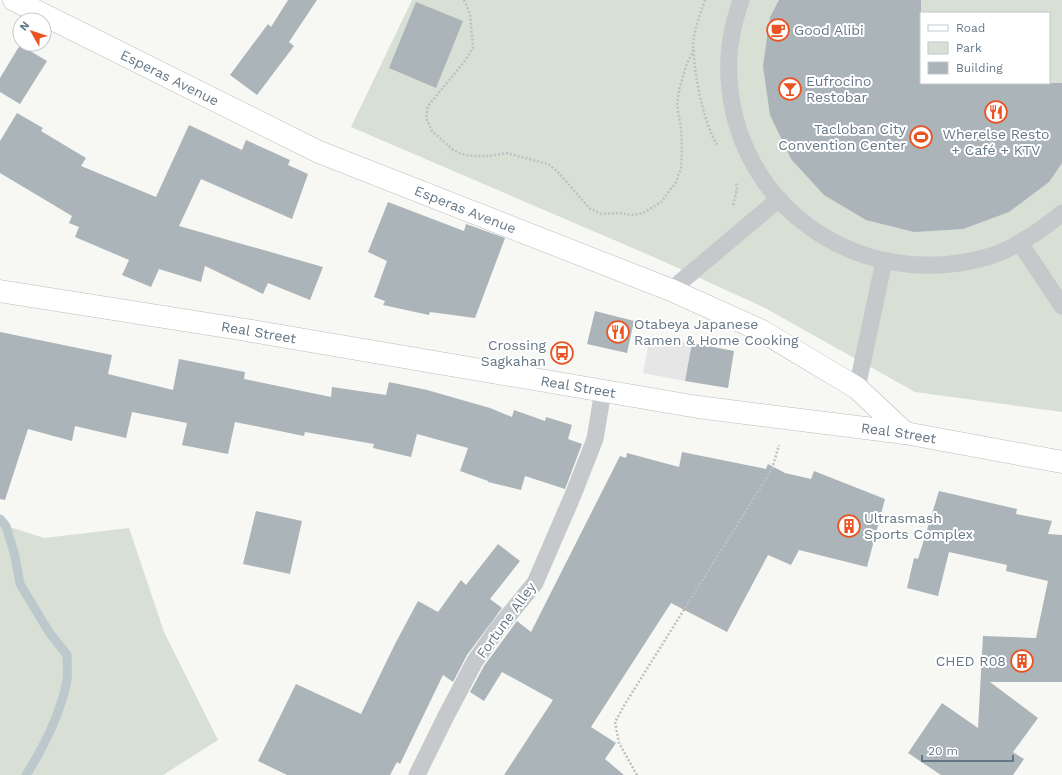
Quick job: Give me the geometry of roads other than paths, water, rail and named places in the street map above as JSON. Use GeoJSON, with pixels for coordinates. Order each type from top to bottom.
{"type":"FeatureCollection","features":[{"type":"Feature","properties":{"kind":"main road","name":"Esperas Avenue"},"geometry":{"type":"LineString","coordinates":[[14,0],[319,152],[671,290],[762,331],[857,388],[905,433]]}},
{"type":"Feature","properties":{"kind":"main road","name":"Real Street"},"geometry":{"type":"LineString","coordinates":[[0,291],[232,328],[698,407],[905,433],[1062,462]]}},
{"type":"Feature","properties":{"kind":"lane"},"geometry":{"type":"LineString","coordinates":[[741,0],[733,25],[729,56],[730,87],[735,118],[746,148],[760,175],[779,199],[801,221],[826,239],[855,252],[884,261],[918,266],[954,264],[988,257],[1020,243],[1047,225],[1062,212]]}},
{"type":"Feature","properties":{"kind":"lane"},"geometry":{"type":"LineString","coordinates":[[671,290],[779,199]]}},
{"type":"Feature","properties":{"kind":"lane"},"geometry":{"type":"LineString","coordinates":[[1020,243],[1062,306]]}},
{"type":"Feature","properties":{"kind":"lane"},"geometry":{"type":"LineString","coordinates":[[857,388],[884,261]]}},
{"type":"Feature","properties":{"kind":"lane","name":"Fortune Alley"},"geometry":{"type":"LineString","coordinates":[[417,775],[475,661],[499,627],[535,583],[573,495],[595,439],[603,391]]}},
{"type":"Feature","properties":{"kind":"waterway"},"geometry":{"type":"LineString","coordinates":[[0,519],[6,526],[15,556],[20,584],[49,632],[67,655],[67,680],[56,717],[45,742],[26,775]]}},
{"type":"Feature","properties":{"kind":"place","name":"Good Alibi"},"geometry":{"type":"Point","coordinates":[778,30]}},
{"type":"Feature","properties":{"kind":"place","name":"Eufrocino Restobar"},"geometry":{"type":"Point","coordinates":[790,89]}},
{"type":"Feature","properties":{"kind":"place","name":"Wherelse Resto + Café + KTV"},"geometry":{"type":"Point","coordinates":[996,112]}},
{"type":"Feature","properties":{"kind":"place","name":"Tacloban City Convention Center"},"geometry":{"type":"Point","coordinates":[921,137]}},
{"type":"Feature","properties":{"kind":"place","name":"Otabeya Japanese Ramen & Home Cooking"},"geometry":{"type":"Point","coordinates":[618,332]}},
{"type":"Feature","properties":{"kind":"place","name":"Crossing Sagkahan"},"geometry":{"type":"Point","coordinates":[562,353]}},
{"type":"Feature","properties":{"kind":"place","name":"Ultrasmash Sports Complex"},"geometry":{"type":"Point","coordinates":[849,526]}},
{"type":"Feature","properties":{"kind":"place","name":"CHED R08"},"geometry":{"type":"Point","coordinates":[1022,661]}}]}
